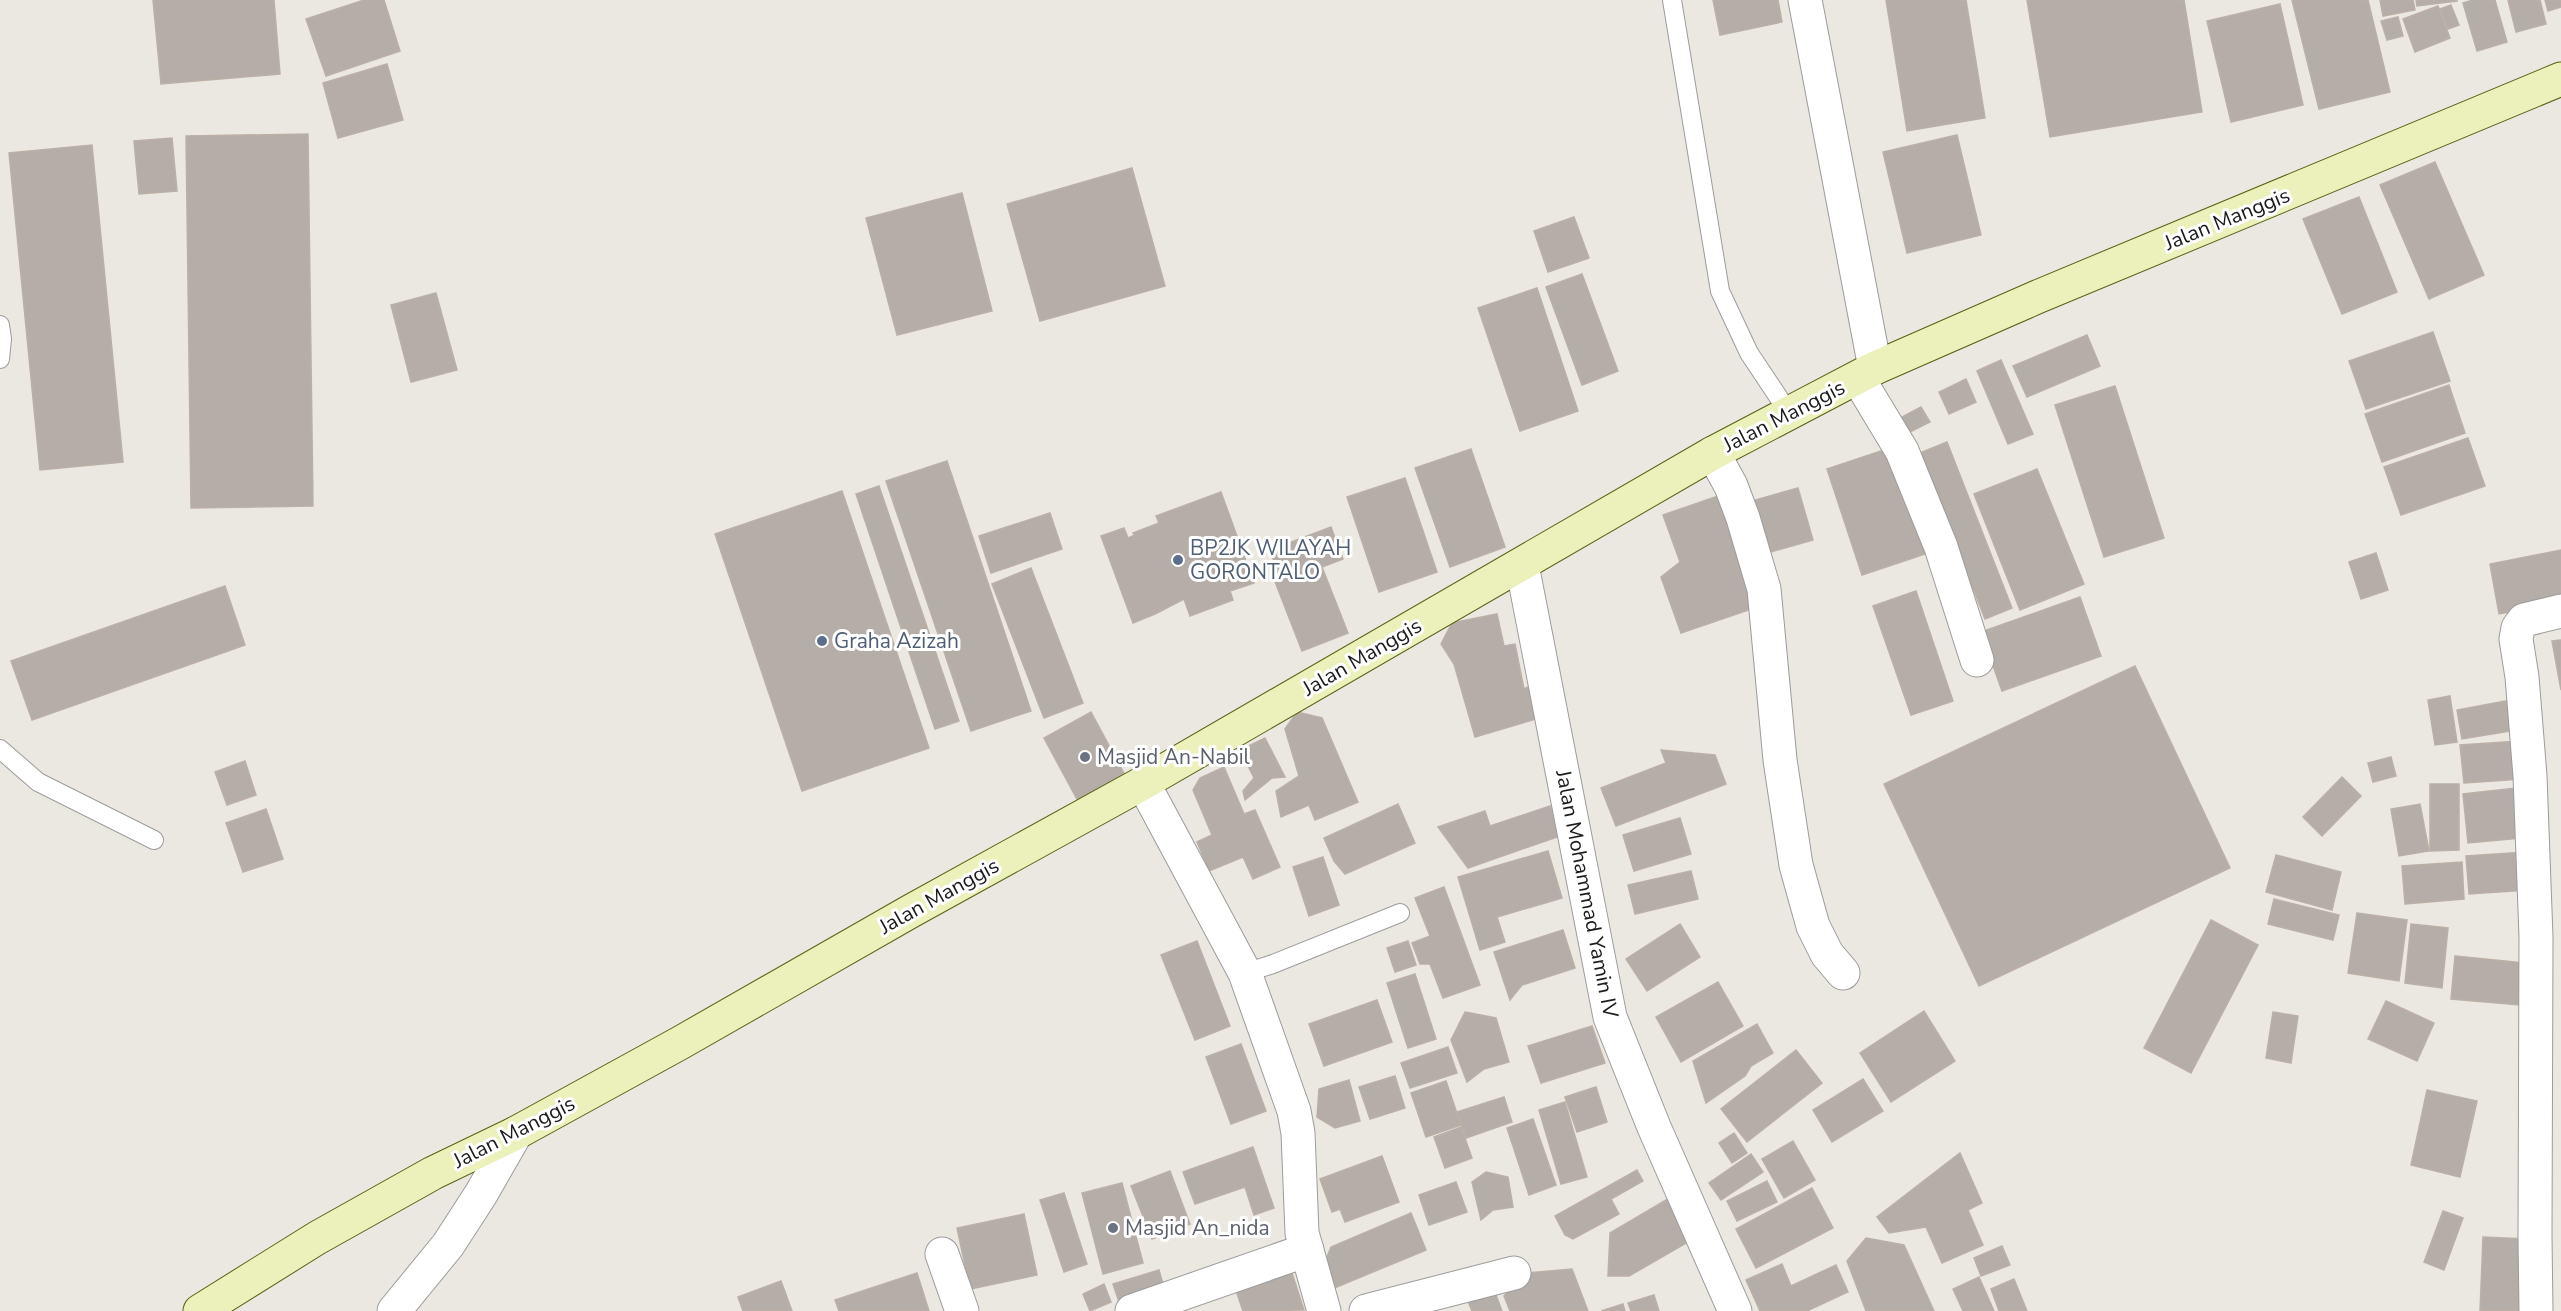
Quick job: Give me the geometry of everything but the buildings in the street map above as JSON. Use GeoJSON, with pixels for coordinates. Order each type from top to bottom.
{"type":"FeatureCollection","features":[{"type":"Feature","properties":{"kind":"street"},"geometry":{"type":"LineString","coordinates":[[1805,0],[1866,373],[1902,451],[1941,547],[1977,660]]}},
{"type":"Feature","properties":{"kind":"street","name":"Jalan Manggis"},"geometry":{"type":"LineString","coordinates":[[200,1311],[317,1238],[433,1173],[516,1132],[680,1043],[911,911],[1143,783],[1713,453],[1789,413],[1866,373],[2037,297],[2561,80]]}},
{"type":"Feature","properties":{"kind":"street"},"geometry":{"type":"LineString","coordinates":[[1713,453],[1731,486],[1764,588],[1780,760],[1796,865],[1813,926],[1827,954],[1843,973]]}},
{"type":"Feature","properties":{"kind":"street","name":"Jalan Mohammad Yamin IV"},"geometry":{"type":"LineString","coordinates":[[1522,565],[1610,1017],[1654,1127],[1735,1311]]}},
{"type":"Feature","properties":{"kind":"street"},"geometry":{"type":"LineString","coordinates":[[2536,1311],[2548,1237],[2530,776],[2522,677],[2516,639],[2518,628],[2524,620],[2561,611]]}},
{"type":"Feature","properties":{"kind":"street"},"geometry":{"type":"LineString","coordinates":[[1143,783],[1245,974],[1294,1111],[1298,1133],[1302,1233],[1324,1311]]}},
{"type":"Feature","properties":{"kind":"street"},"geometry":{"type":"LineString","coordinates":[[394,1311],[448,1245],[481,1194],[516,1132]]}},
{"type":"Feature","properties":{"kind":"street"},"geometry":{"type":"LineString","coordinates":[[1132,1311],[1307,1250]]}},
{"type":"Feature","properties":{"kind":"street"},"geometry":{"type":"LineString","coordinates":[[942,1254],[962,1311]]}},
{"type":"Feature","properties":{"kind":"street"},"geometry":{"type":"LineString","coordinates":[[1366,1311],[1514,1273]]}},
{"type":"Feature","properties":{"kind":"lane"},"geometry":{"type":"LineString","coordinates":[[1672,0],[1720,291],[1749,353],[1789,413]]}},
{"type":"Feature","properties":{"kind":"lane"},"geometry":{"type":"LineString","coordinates":[[0,325],[2,339],[0,359]]}},
{"type":"Feature","properties":{"kind":"lane"},"geometry":{"type":"LineString","coordinates":[[2,750],[38,782],[154,840]]}},
{"type":"Feature","properties":{"kind":"lane"},"geometry":{"type":"LineString","coordinates":[[1245,974],[1400,913]]}},
{"type":"Feature","properties":{"kind":"place","name":"BP2JK WILAYAH GORONTALO"},"geometry":{"type":"Point","coordinates":[1178,560]}},
{"type":"Feature","properties":{"kind":"place","name":"Graha Azizah"},"geometry":{"type":"Point","coordinates":[822,641]}},
{"type":"Feature","properties":{"kind":"place","name":"Masjid An-Nabil"},"geometry":{"type":"Point","coordinates":[1085,757]}},
{"type":"Feature","properties":{"kind":"place","name":"Masjid An_nida"},"geometry":{"type":"Point","coordinates":[1113,1228]}}]}
